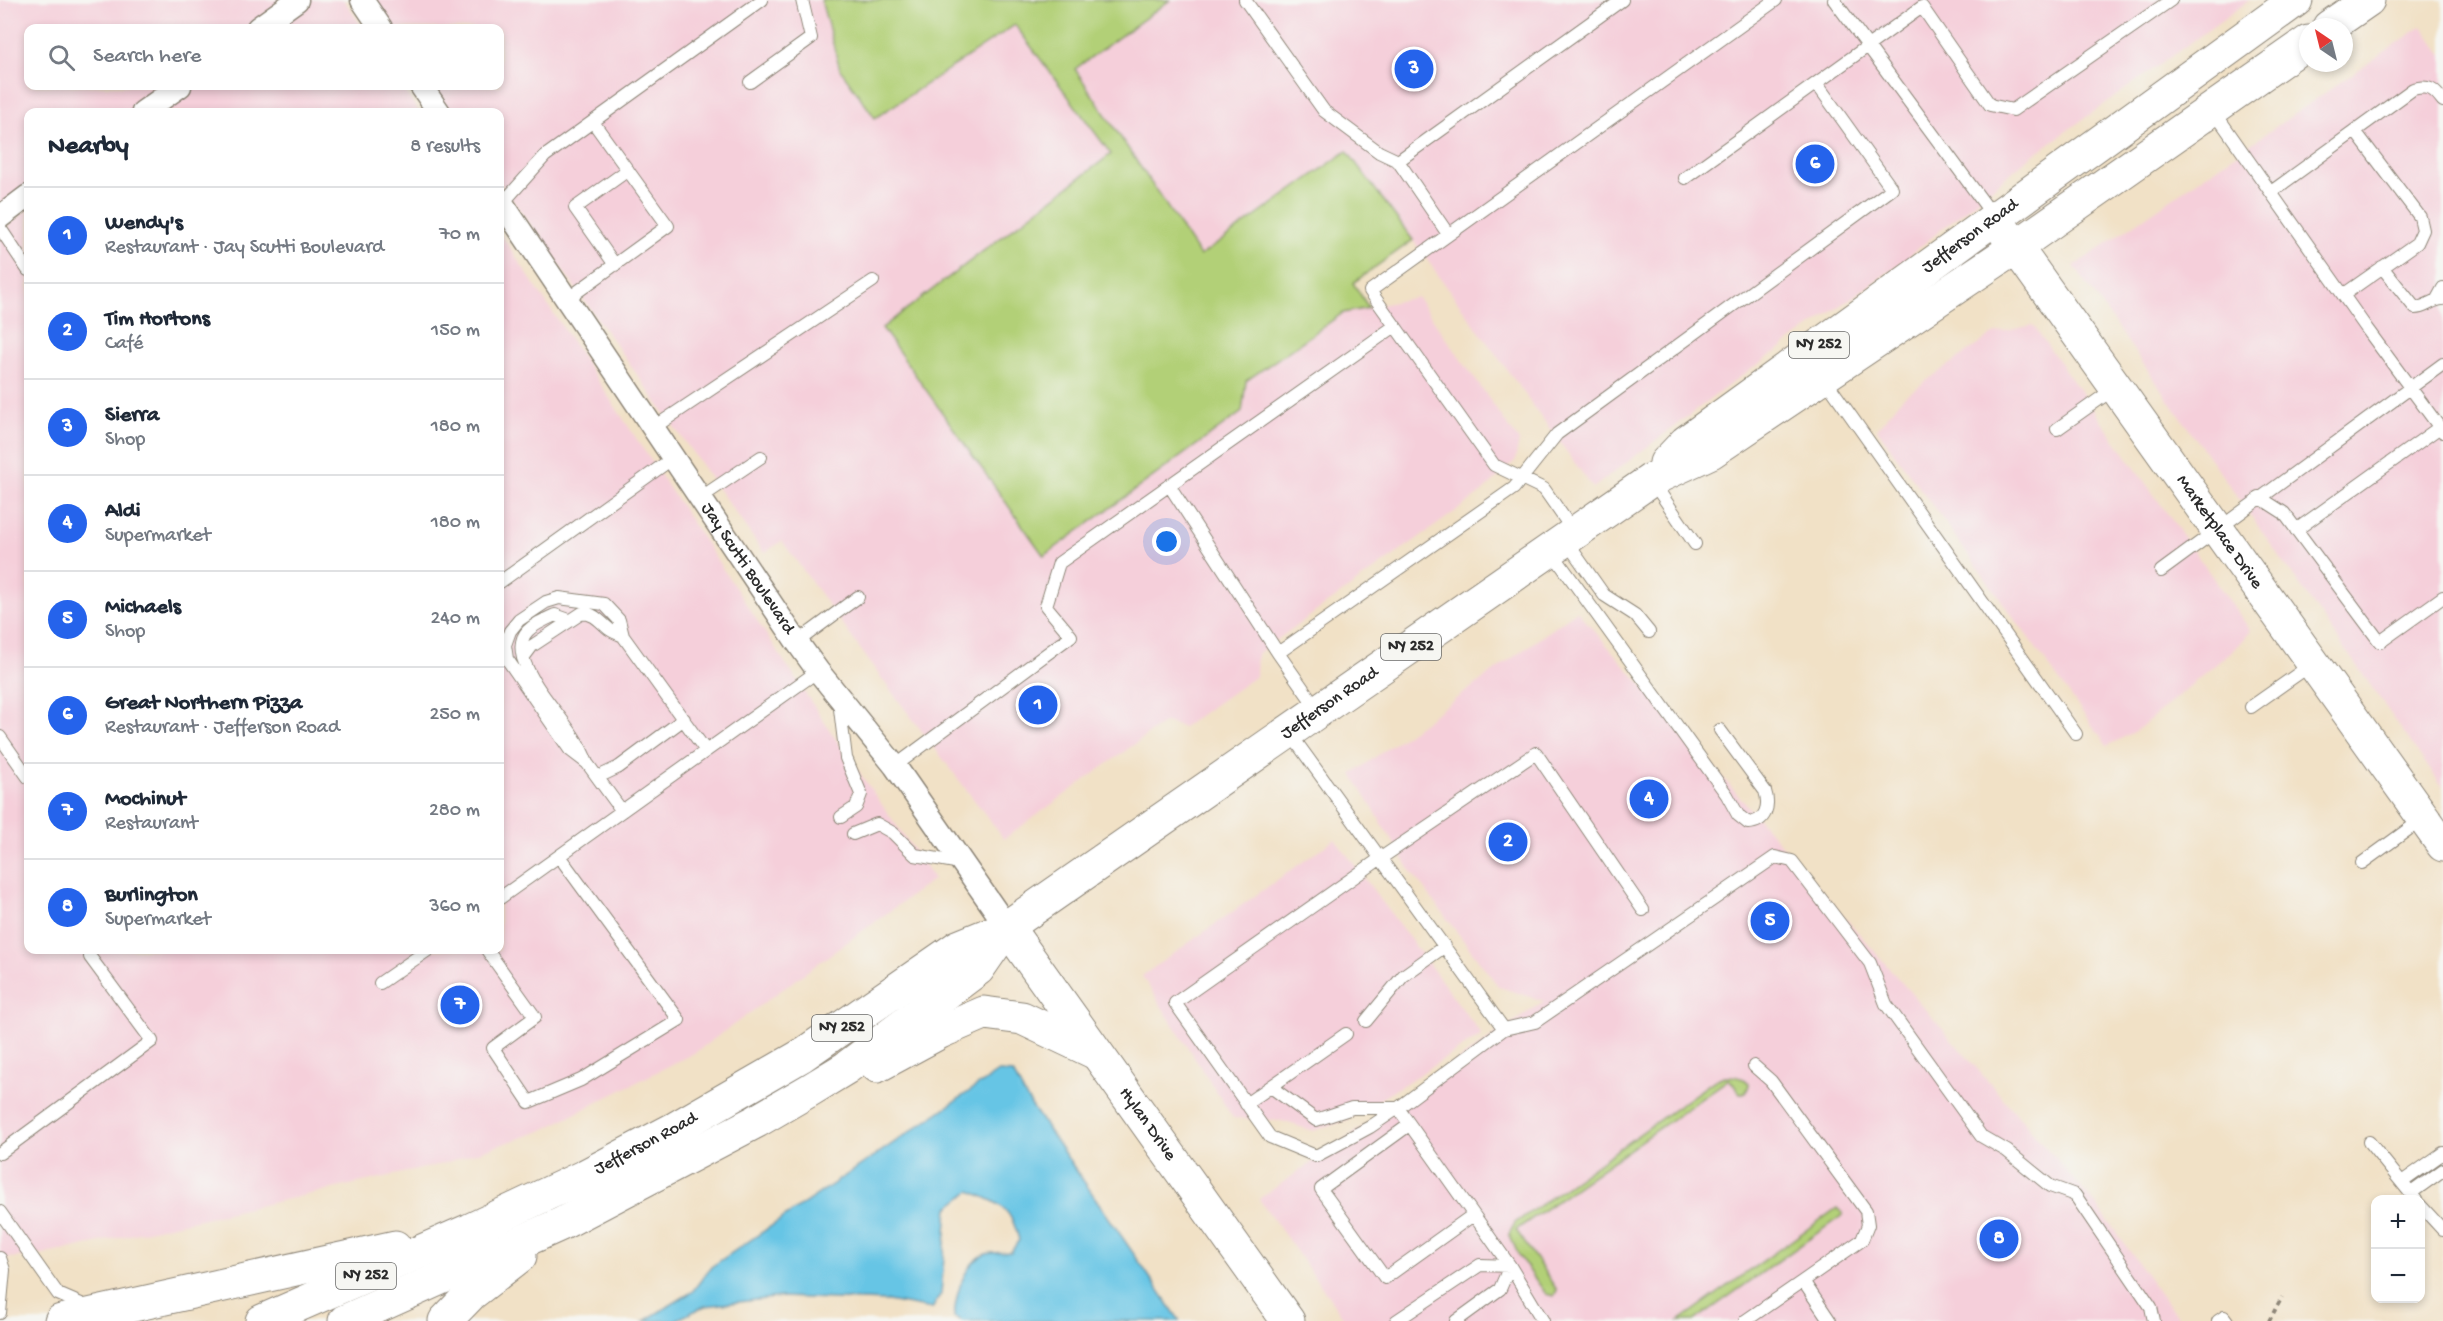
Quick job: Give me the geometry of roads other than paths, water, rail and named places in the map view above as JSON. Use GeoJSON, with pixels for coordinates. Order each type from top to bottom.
{"type":"FeatureCollection","features":[{"type":"Feature","properties":{"kind":"main road","name":"Jefferson Road"},"geometry":{"type":"LineString","coordinates":[[1651,480],[1686,442],[2296,0]]}},
{"type":"Feature","properties":{"kind":"main road"},"geometry":{"type":"LineString","coordinates":[[2342,18],[2368,0]]}},
{"type":"Feature","properties":{"kind":"main road","name":"Jefferson Road"},"geometry":{"type":"LineString","coordinates":[[262,1321],[470,1230],[584,1177],[676,1128],[801,1056],[958,947],[1007,927],[1651,480],[1711,452],[2016,247],[2299,48]]}},
{"type":"Feature","properties":{"kind":"main road","name":"Marketplace Drive"},"geometry":{"type":"LineString","coordinates":[[1995,218],[2443,845]]}},
{"type":"Feature","properties":{"kind":"main road","name":"Jefferson Road"},"geometry":{"type":"LineString","coordinates":[[345,1321],[561,1224],[757,1121],[810,1090],[846,1068],[978,969],[1007,927]]}},
{"type":"Feature","properties":{"kind":"main road","name":"Hylan Drive"},"geometry":{"type":"LineString","coordinates":[[1007,927],[1288,1321]]}},
{"type":"Feature","properties":{"kind":"main road"},"geometry":{"type":"LineString","coordinates":[[810,1090],[873,1068],[939,1032],[984,1013],[1022,1018],[1096,1053]]}},
{"type":"Feature","properties":{"kind":"main road"},"geometry":{"type":"LineString","coordinates":[[445,1321],[471,1294],[561,1224]]}},
{"type":"Feature","properties":{"kind":"main road"},"geometry":{"type":"LineString","coordinates":[[61,1321],[470,1230]]}},
{"type":"Feature","properties":{"kind":"street"},"geometry":{"type":"LineString","coordinates":[[264,24],[297,0]]}},
{"type":"Feature","properties":{"kind":"street"},"geometry":{"type":"LineString","coordinates":[[362,0],[378,24]]}},
{"type":"Feature","properties":{"kind":"street"},"geometry":{"type":"LineString","coordinates":[[149,108],[174,90]]}},
{"type":"Feature","properties":{"kind":"street"},"geometry":{"type":"LineString","coordinates":[[424,90],[436,108]]}},
{"type":"Feature","properties":{"kind":"street"},"geometry":{"type":"LineString","coordinates":[[0,217],[24,199]]}},
{"type":"Feature","properties":{"kind":"street","name":"Jay Scutti Boulevard"},"geometry":{"type":"LineString","coordinates":[[504,210],[797,642],[895,766],[1007,927]]}},
{"type":"Feature","properties":{"kind":"lane"},"geometry":{"type":"LineString","coordinates":[[504,200],[545,156],[762,0]]}},
{"type":"Feature","properties":{"kind":"lane"},"geometry":{"type":"LineString","coordinates":[[750,82],[811,38],[802,0]]}},
{"type":"Feature","properties":{"kind":"lane"},"geometry":{"type":"LineString","coordinates":[[1245,0],[1324,111],[1379,152],[1398,161],[1448,234]]}},
{"type":"Feature","properties":{"kind":"lane"},"geometry":{"type":"LineString","coordinates":[[1398,161],[1622,0]]}},
{"type":"Feature","properties":{"kind":"lane"},"geometry":{"type":"LineString","coordinates":[[1720,730],[1765,792],[1768,800],[1767,809],[1762,818],[1756,822],[1748,823],[1738,815],[1563,541],[1544,489],[1494,465],[1370,291],[1776,0]]}},
{"type":"Feature","properties":{"kind":"lane"},"geometry":{"type":"LineString","coordinates":[[1834,0],[1995,218]]}},
{"type":"Feature","properties":{"kind":"lane"},"geometry":{"type":"LineString","coordinates":[[1685,178],[1927,3],[1990,105],[2013,110],[2171,0]]}},
{"type":"Feature","properties":{"kind":"lane"},"geometry":{"type":"LineString","coordinates":[[1278,652],[1514,488],[1557,434],[1892,189],[1817,84]]}},
{"type":"Feature","properties":{"kind":"lane"},"geometry":{"type":"LineString","coordinates":[[2271,192],[2414,89],[2425,86],[2434,90],[2443,101]]}},
{"type":"Feature","properties":{"kind":"lane"},"geometry":{"type":"LineString","coordinates":[[2212,109],[2441,429],[2296,530]]}},
{"type":"Feature","properties":{"kind":"lane"},"geometry":{"type":"LineString","coordinates":[[567,300],[668,226],[593,122]]}},
{"type":"Feature","properties":{"kind":"lane"},"geometry":{"type":"LineString","coordinates":[[2343,295],[2417,243],[2423,230],[2420,217],[2355,131]]}},
{"type":"Feature","properties":{"kind":"lane"},"geometry":{"type":"LineString","coordinates":[[615,265],[575,208],[628,170]]}},
{"type":"Feature","properties":{"kind":"lane"},"geometry":{"type":"LineString","coordinates":[[0,228],[24,264]]}},
{"type":"Feature","properties":{"kind":"lane"},"geometry":{"type":"LineString","coordinates":[[2382,267],[2415,308],[2421,308],[2441,295]]}},
{"type":"Feature","properties":{"kind":"lane"},"geometry":{"type":"LineString","coordinates":[[653,428],[873,281]]}},
{"type":"Feature","properties":{"kind":"lane"},"geometry":{"type":"LineString","coordinates":[[895,766],[1071,636],[1046,606],[1059,563],[1395,326]]}},
{"type":"Feature","properties":{"kind":"lane"},"geometry":{"type":"LineString","coordinates":[[2161,571],[2443,364]]}},
{"type":"Feature","properties":{"kind":"lane"},"geometry":{"type":"LineString","coordinates":[[1823,377],[2076,734]]}},
{"type":"Feature","properties":{"kind":"lane"},"geometry":{"type":"LineString","coordinates":[[2057,429],[2116,387]]}},
{"type":"Feature","properties":{"kind":"lane"},"geometry":{"type":"LineString","coordinates":[[700,498],[761,457]]}},
{"type":"Feature","properties":{"kind":"lane"},"geometry":{"type":"LineString","coordinates":[[504,579],[673,458]]}},
{"type":"Feature","properties":{"kind":"lane"},"geometry":{"type":"LineString","coordinates":[[1651,480],[1695,544]]}},
{"type":"Feature","properties":{"kind":"lane"},"geometry":{"type":"LineString","coordinates":[[1169,485],[1319,711]]}},
{"type":"Feature","properties":{"kind":"lane"},"geometry":{"type":"LineString","coordinates":[[2259,497],[2284,513],[2380,642],[2443,597]]}},
{"type":"Feature","properties":{"kind":"lane"},"geometry":{"type":"LineString","coordinates":[[1563,541],[1604,595],[1635,615],[1649,632]]}},
{"type":"Feature","properties":{"kind":"lane"},"geometry":{"type":"LineString","coordinates":[[587,762],[570,750],[507,659],[505,645],[510,631],[519,620],[546,602],[560,597],[604,604],[619,620],[623,636],[706,751]]}},
{"type":"Feature","properties":{"kind":"lane"},"geometry":{"type":"LineString","coordinates":[[797,642],[858,597]]}},
{"type":"Feature","properties":{"kind":"lane"},"geometry":{"type":"LineString","coordinates":[[622,811],[587,762],[580,743],[533,678],[523,658],[532,646],[582,613],[591,614],[600,619],[608,628],[623,636]]}},
{"type":"Feature","properties":{"kind":"lane"},"geometry":{"type":"LineString","coordinates":[[2251,707],[2313,663]]}},
{"type":"Feature","properties":{"kind":"lane"},"geometry":{"type":"LineString","coordinates":[[504,895],[818,671]]}},
{"type":"Feature","properties":{"kind":"lane"},"geometry":{"type":"LineString","coordinates":[[838,696],[846,758],[861,794],[856,807],[842,817]]}},
{"type":"Feature","properties":{"kind":"lane"},"geometry":{"type":"LineString","coordinates":[[598,777],[619,767],[684,719]]}},
{"type":"Feature","properties":{"kind":"lane"},"geometry":{"type":"LineString","coordinates":[[1288,732],[1382,858],[1504,1029]]}},
{"type":"Feature","properties":{"kind":"lane"},"geometry":{"type":"LineString","coordinates":[[0,737],[24,771]]}},
{"type":"Feature","properties":{"kind":"lane"},"geometry":{"type":"LineString","coordinates":[[1643,910],[1536,753],[1175,1003],[1270,1137],[1316,1156],[1370,1127],[1504,1029],[1535,1022],[1775,857],[1792,861],[1870,963],[1886,1004],[1981,1136],[2007,1151],[2050,1186],[2075,1195],[2151,1307],[2154,1321]]}},
{"type":"Feature","properties":{"kind":"lane"},"geometry":{"type":"LineString","coordinates":[[2362,863],[2424,818]]}},
{"type":"Feature","properties":{"kind":"lane"},"geometry":{"type":"LineString","coordinates":[[854,834],[877,824],[893,833],[915,855],[962,863]]}},
{"type":"Feature","properties":{"kind":"lane"},"geometry":{"type":"LineString","coordinates":[[490,954],[536,1017],[493,1048],[530,1102],[581,1080],[679,1020],[559,856]]}},
{"type":"Feature","properties":{"kind":"lane"},"geometry":{"type":"LineString","coordinates":[[1366,1021],[1403,976],[1444,946]]}},
{"type":"Feature","properties":{"kind":"lane"},"geometry":{"type":"LineString","coordinates":[[380,983],[422,954]]}},
{"type":"Feature","properties":{"kind":"lane"},"geometry":{"type":"LineString","coordinates":[[0,1153],[152,1041],[90,957]]}},
{"type":"Feature","properties":{"kind":"lane"},"geometry":{"type":"LineString","coordinates":[[1245,1104],[1346,1034]]}},
{"type":"Feature","properties":{"kind":"lane"},"geometry":{"type":"LineString","coordinates":[[1745,1321],[1862,1240],[1868,1225],[1866,1212],[1771,1082],[1754,1066]]}},
{"type":"Feature","properties":{"kind":"lane"},"geometry":{"type":"LineString","coordinates":[[1271,1087],[1316,1120],[1352,1108],[1398,1108]]}},
{"type":"Feature","properties":{"kind":"lane"},"geometry":{"type":"LineString","coordinates":[[1398,1108],[1510,1266],[1543,1321]]}},
{"type":"Feature","properties":{"kind":"lane"},"geometry":{"type":"LineString","coordinates":[[1409,1125],[1321,1189],[1384,1278],[1473,1215]]}},
{"type":"Feature","properties":{"kind":"lane"},"geometry":{"type":"LineString","coordinates":[[2369,1142],[2412,1195]]}},
{"type":"Feature","properties":{"kind":"lane"},"geometry":{"type":"LineString","coordinates":[[2402,1182],[2443,1153]]}},
{"type":"Feature","properties":{"kind":"lane"},"geometry":{"type":"LineString","coordinates":[[2414,1195],[2443,1170]]}},
{"type":"Feature","properties":{"kind":"lane"},"geometry":{"type":"LineString","coordinates":[[2425,1210],[2443,1230]]}},
{"type":"Feature","properties":{"kind":"lane"},"geometry":{"type":"LineString","coordinates":[[0,1212],[58,1294],[100,1312]]}},
{"type":"Feature","properties":{"kind":"lane"},"geometry":{"type":"LineString","coordinates":[[0,1258],[4,1270],[0,1313]]}},
{"type":"Feature","properties":{"kind":"lane"},"geometry":{"type":"LineString","coordinates":[[1396,1321],[1480,1265],[1510,1266]]}},
{"type":"Feature","properties":{"kind":"lane"},"geometry":{"type":"LineString","coordinates":[[1456,1321],[1500,1290],[1510,1266]]}},
{"type":"Feature","properties":{"kind":"lane"},"geometry":{"type":"LineString","coordinates":[[1803,1281],[1830,1321]]}},
{"type":"Feature","properties":{"kind":"lane"},"geometry":{"type":"LineString","coordinates":[[2217,1321],[2224,1317],[2227,1321]]}},
{"type":"Feature","properties":{"kind":"water"},"geometry":{"type":"Polygon","coordinates":[[[998,1072],[1013,1073],[1027,1099],[1180,1321],[963,1321],[954,1317],[956,1299],[971,1265],[986,1254],[1011,1252],[1019,1240],[1012,1220],[1003,1208],[970,1191],[948,1208],[941,1294],[932,1309],[888,1301],[782,1297],[705,1306],[674,1321],[644,1321],[692,1292],[711,1267],[998,1072]]]}},
{"type":"Feature","properties":{"kind":"place","name":"Sierra"},"geometry":{"type":"Point","coordinates":[1414,69]}},
{"type":"Feature","properties":{"kind":"place","name":"Great Northern Pizza"},"geometry":{"type":"Point","coordinates":[1815,164]}},
{"type":"Feature","properties":{"kind":"place","name":"Wendy's"},"geometry":{"type":"Point","coordinates":[1038,705]}},
{"type":"Feature","properties":{"kind":"place","name":"Aldi"},"geometry":{"type":"Point","coordinates":[1649,799]}},
{"type":"Feature","properties":{"kind":"place","name":"Tim Hortons"},"geometry":{"type":"Point","coordinates":[1508,842]}},
{"type":"Feature","properties":{"kind":"place","name":"Michaels"},"geometry":{"type":"Point","coordinates":[1770,921]}},
{"type":"Feature","properties":{"kind":"place","name":"Mochinut"},"geometry":{"type":"Point","coordinates":[460,1005]}},
{"type":"Feature","properties":{"kind":"place","name":"Burlington"},"geometry":{"type":"Point","coordinates":[1999,1239]}}]}
